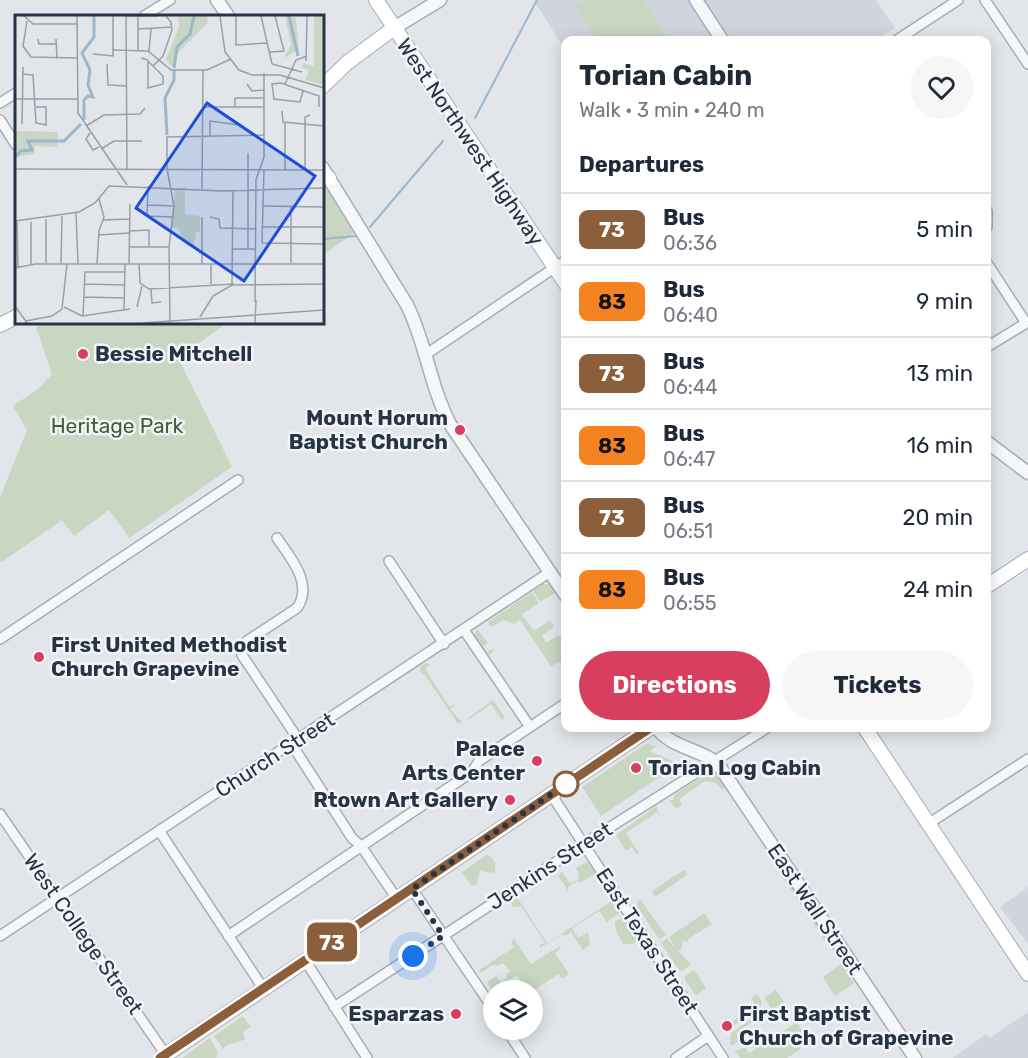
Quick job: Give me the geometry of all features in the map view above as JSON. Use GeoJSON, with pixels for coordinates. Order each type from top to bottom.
{"type":"FeatureCollection","features":[{"type":"Feature","properties":{"kind":"main road","name":"West Northwest Highway"},"geometry":{"type":"LineString","coordinates":[[376,0],[560,263]]}},
{"type":"Feature","properties":{"kind":"main road"},"geometry":{"type":"LineString","coordinates":[[324,85],[348,62],[394,28]]}},
{"type":"Feature","properties":{"kind":"main road"},"geometry":{"type":"LineString","coordinates":[[0,325],[15,318]]}},
{"type":"Feature","properties":{"kind":"main road"},"geometry":{"type":"LineString","coordinates":[[991,583],[1028,559]]}},
{"type":"Feature","properties":{"kind":"main road"},"geometry":{"type":"LineString","coordinates":[[165,1057],[304,960],[644,732]]}},
{"type":"Feature","properties":{"kind":"main road"},"geometry":{"type":"LineString","coordinates":[[868,732],[1026,966]]}},
{"type":"Feature","properties":{"kind":"street"},"geometry":{"type":"LineString","coordinates":[[146,15],[170,0]]}},
{"type":"Feature","properties":{"kind":"street"},"geometry":{"type":"LineString","coordinates":[[217,0],[227,15]]}},
{"type":"Feature","properties":{"kind":"street"},"geometry":{"type":"LineString","coordinates":[[394,28],[441,0]]}},
{"type":"Feature","properties":{"kind":"street"},"geometry":{"type":"LineString","coordinates":[[696,0],[719,36]]}},
{"type":"Feature","properties":{"kind":"street"},"geometry":{"type":"LineString","coordinates":[[903,36],[958,0]]}},
{"type":"Feature","properties":{"kind":"street"},"geometry":{"type":"LineString","coordinates":[[985,0],[1028,64]]}},
{"type":"Feature","properties":{"kind":"street"},"geometry":{"type":"LineString","coordinates":[[0,103],[15,94]]}},
{"type":"Feature","properties":{"kind":"street"},"geometry":{"type":"LineString","coordinates":[[0,120],[15,143]]}},
{"type":"Feature","properties":{"kind":"street"},"geometry":{"type":"LineString","coordinates":[[325,173],[407,305],[417,325],[439,403],[450,424],[561,589]]}},
{"type":"Feature","properties":{"kind":"street"},"geometry":{"type":"LineString","coordinates":[[426,355],[560,263]]}},
{"type":"Feature","properties":{"kind":"street"},"geometry":{"type":"LineString","coordinates":[[991,269],[1027,322],[991,344]]}},
{"type":"Feature","properties":{"kind":"street"},"geometry":{"type":"LineString","coordinates":[[991,445],[1028,473]]}},
{"type":"Feature","properties":{"kind":"street"},"geometry":{"type":"LineString","coordinates":[[0,639],[238,480]]}},
{"type":"Feature","properties":{"kind":"street"},"geometry":{"type":"LineString","coordinates":[[277,538],[300,573],[302,584],[300,604],[247,641],[242,656],[294,733],[296,751],[349,832],[397,899]]}},
{"type":"Feature","properties":{"kind":"street"},"geometry":{"type":"LineString","coordinates":[[389,561],[444,644]]}},
{"type":"Feature","properties":{"kind":"street","name":"Church Street"},"geometry":{"type":"LineString","coordinates":[[0,936],[550,573]]}},
{"type":"Feature","properties":{"kind":"street"},"geometry":{"type":"LineString","coordinates":[[464,630],[530,727]]}},
{"type":"Feature","properties":{"kind":"street"},"geometry":{"type":"LineString","coordinates":[[228,936],[472,772],[478,761],[561,706]]}},
{"type":"Feature","properties":{"kind":"street"},"geometry":{"type":"LineString","coordinates":[[660,732],[704,757],[715,760]]}},
{"type":"Feature","properties":{"kind":"street","name":"Jenkins Street"},"geometry":{"type":"LineString","coordinates":[[334,1007],[585,843],[761,732]]}},
{"type":"Feature","properties":{"kind":"street"},"geometry":{"type":"LineString","coordinates":[[928,824],[1028,759]]}},
{"type":"Feature","properties":{"kind":"street","name":"East Wall Street"},"geometry":{"type":"LineString","coordinates":[[715,760],[915,1058]]}},
{"type":"Feature","properties":{"kind":"street","name":"East Texas Street"},"geometry":{"type":"LineString","coordinates":[[551,794],[723,1058]]}},
{"type":"Feature","properties":{"kind":"street","name":"West College Street"},"geometry":{"type":"LineString","coordinates":[[0,814],[165,1057]]}},
{"type":"Feature","properties":{"kind":"street"},"geometry":{"type":"LineString","coordinates":[[160,832],[263,988]]}},
{"type":"Feature","properties":{"kind":"street"},"geometry":{"type":"LineString","coordinates":[[412,889],[483,994]]}},
{"type":"Feature","properties":{"kind":"street"},"geometry":{"type":"LineString","coordinates":[[304,960],[367,1058]]}},
{"type":"Feature","properties":{"kind":"street"},"geometry":{"type":"LineString","coordinates":[[676,1058],[708,1036]]}},
{"type":"Feature","properties":{"kind":"street"},"geometry":{"type":"LineString","coordinates":[[513,1040],[525,1058]]}},
{"type":"Feature","properties":{"kind":"shaded area"},"geometry":{"type":"Polygon","coordinates":[[[534,0],[876,0],[895,28],[882,36],[561,36],[561,44],[534,0]]]}},
{"type":"Feature","properties":{"kind":"shaded area"},"geometry":{"type":"Polygon","coordinates":[[[1028,887],[1028,944],[1000,907],[1028,887]]]}},
{"type":"Feature","properties":{"kind":"shaded area"},"geometry":{"type":"Polygon","coordinates":[[[1028,1012],[1028,1058],[953,1058],[986,1034],[990,1038],[1028,1012]]]}},
{"type":"Feature","properties":{"kind":"green space"},"geometry":{"type":"Polygon","coordinates":[[[585,0],[643,0],[667,36],[594,36],[575,6],[585,0]]]}},
{"type":"Feature","properties":{"kind":"green space"},"geometry":{"type":"Polygon","coordinates":[[[324,185],[357,231],[324,254],[324,185]]]}},
{"type":"Feature","properties":{"kind":"green space","name":"Heritage Park"},"geometry":{"type":"Polygon","coordinates":[[[43,324],[226,324],[178,358],[232,467],[129,538],[109,510],[74,536],[62,520],[2,562],[0,559],[0,497],[27,430],[13,406],[38,389],[52,374],[36,327],[43,324]]]}},
{"type":"Feature","properties":{"kind":"green space"},"geometry":{"type":"Polygon","coordinates":[[[542,584],[550,584],[557,592],[540,602],[533,591],[542,584]]]}},
{"type":"Feature","properties":{"kind":"green space"},"geometry":{"type":"Polygon","coordinates":[[[532,592],[539,603],[522,614],[534,631],[550,620],[554,627],[542,636],[546,643],[558,635],[561,636],[561,661],[551,666],[520,620],[514,624],[504,620],[491,627],[488,622],[532,592]]]}},
{"type":"Feature","properties":{"kind":"green space"},"geometry":{"type":"Polygon","coordinates":[[[477,629],[488,643],[483,646],[487,652],[494,650],[489,656],[508,683],[474,635],[477,629]]]}},
{"type":"Feature","properties":{"kind":"green space"},"geometry":{"type":"Polygon","coordinates":[[[426,663],[430,665],[425,669],[449,706],[456,704],[450,709],[462,722],[458,724],[420,671],[421,666],[426,663]]]}},
{"type":"Feature","properties":{"kind":"green space"},"geometry":{"type":"Polygon","coordinates":[[[493,700],[505,718],[502,720],[491,704],[467,719],[493,700]]]}},
{"type":"Feature","properties":{"kind":"green space"},"geometry":{"type":"Polygon","coordinates":[[[646,744],[657,746],[650,751],[679,764],[601,816],[582,787],[646,744]]]}},
{"type":"Feature","properties":{"kind":"green space"},"geometry":{"type":"Polygon","coordinates":[[[708,773],[717,776],[725,788],[722,790],[716,783],[705,781],[679,799],[682,805],[674,807],[670,800],[673,800],[674,795],[708,773]]]}},
{"type":"Feature","properties":{"kind":"green space"},"geometry":{"type":"Polygon","coordinates":[[[658,807],[657,810],[662,817],[657,812],[626,833],[639,853],[637,854],[632,847],[626,851],[616,835],[658,807]]]}},
{"type":"Feature","properties":{"kind":"green space"},"geometry":{"type":"Polygon","coordinates":[[[489,855],[495,863],[495,873],[480,871],[476,885],[471,885],[462,872],[489,855]]]}},
{"type":"Feature","properties":{"kind":"green space"},"geometry":{"type":"Polygon","coordinates":[[[587,862],[596,874],[568,887],[569,892],[558,876],[562,872],[570,883],[578,880],[576,868],[587,862]]]}},
{"type":"Feature","properties":{"kind":"green space"},"geometry":{"type":"Polygon","coordinates":[[[775,863],[829,941],[828,945],[774,865],[775,863]]]}},
{"type":"Feature","properties":{"kind":"green space"},"geometry":{"type":"Polygon","coordinates":[[[684,870],[687,875],[655,897],[652,891],[684,870]]]}},
{"type":"Feature","properties":{"kind":"green space"},"geometry":{"type":"Polygon","coordinates":[[[515,894],[547,943],[612,901],[620,913],[607,922],[599,911],[572,928],[578,938],[588,932],[590,944],[583,950],[571,932],[565,936],[562,934],[540,948],[539,945],[545,943],[521,906],[512,907],[511,898],[515,894]]]}},
{"type":"Feature","properties":{"kind":"green space"},"geometry":{"type":"Polygon","coordinates":[[[640,899],[666,935],[659,939],[637,906],[640,899]]]}},
{"type":"Feature","properties":{"kind":"green space"},"geometry":{"type":"Polygon","coordinates":[[[703,914],[712,924],[688,939],[688,942],[683,941],[681,951],[677,950],[669,937],[703,914]]]}},
{"type":"Feature","properties":{"kind":"green space"},"geometry":{"type":"Polygon","coordinates":[[[623,917],[638,940],[633,944],[623,944],[616,931],[615,921],[623,917]]]}},
{"type":"Feature","properties":{"kind":"green space"},"geometry":{"type":"Polygon","coordinates":[[[667,938],[691,965],[682,971],[678,969],[661,943],[667,938]]]}},
{"type":"Feature","properties":{"kind":"green space"},"geometry":{"type":"Polygon","coordinates":[[[514,939],[531,964],[560,946],[561,948],[555,953],[569,974],[562,979],[558,974],[543,984],[543,980],[520,980],[517,975],[510,980],[504,980],[510,971],[503,963],[493,965],[481,973],[479,970],[514,947],[511,942],[514,939]]]}},
{"type":"Feature","properties":{"kind":"green space"},"geometry":{"type":"Polygon","coordinates":[[[841,964],[854,983],[835,996],[823,977],[841,964]]]}},
{"type":"Feature","properties":{"kind":"green space"},"geometry":{"type":"Polygon","coordinates":[[[694,970],[706,988],[696,996],[685,980],[685,976],[694,970]]]}},
{"type":"Feature","properties":{"kind":"green space"},"geometry":{"type":"Polygon","coordinates":[[[776,990],[784,1002],[772,1010],[764,998],[776,990]]]}},
{"type":"Feature","properties":{"kind":"green space"},"geometry":{"type":"Polygon","coordinates":[[[757,994],[762,1002],[760,1008],[731,1027],[729,1024],[756,1006],[751,998],[757,994]]]}},
{"type":"Feature","properties":{"kind":"green space"},"geometry":{"type":"Polygon","coordinates":[[[762,1012],[764,1014],[736,1033],[740,1040],[732,1046],[731,1033],[762,1012]]]}},
{"type":"Feature","properties":{"kind":"green space"},"geometry":{"type":"Polygon","coordinates":[[[243,1016],[251,1027],[243,1032],[245,1039],[223,1049],[214,1036],[243,1016]]]}},
{"type":"Feature","properties":{"kind":"green space"},"geometry":{"type":"Polygon","coordinates":[[[797,1022],[804,1035],[800,1050],[787,1058],[740,1058],[735,1051],[745,1047],[749,1053],[797,1022]]]}},
{"type":"Feature","properties":{"kind":"green space"},"geometry":{"type":"Polygon","coordinates":[[[210,1038],[218,1052],[216,1058],[182,1058],[210,1038]]]}},
{"type":"Feature","properties":{"kind":"waterway"},"geometry":{"type":"LineString","coordinates":[[475,118],[537,0]]}},
{"type":"Feature","properties":{"kind":"waterway"},"geometry":{"type":"LineString","coordinates":[[370,227],[443,141]]}},
{"type":"Feature","properties":{"kind":"waterway"},"geometry":{"type":"LineString","coordinates":[[324,239],[357,236]]}},
{"type":"Feature","properties":{"kind":"bus line","name":"73"},"geometry":{"type":"LineString","coordinates":[[160,1058],[644,732]]}},
{"type":"Feature","properties":{"kind":"place","name":"Bessie Mitchell"},"geometry":{"type":"Point","coordinates":[83,354]}},
{"type":"Feature","properties":{"kind":"place","name":"Mount Horum Baptist Church"},"geometry":{"type":"Point","coordinates":[460,430]}},
{"type":"Feature","properties":{"kind":"place","name":"First United Methodist Church Grapevine"},"geometry":{"type":"Point","coordinates":[39,657]}},
{"type":"Feature","properties":{"kind":"place","name":"Palace Arts Center"},"geometry":{"type":"Point","coordinates":[537,761]}},
{"type":"Feature","properties":{"kind":"place","name":"Torian Log Cabin"},"geometry":{"type":"Point","coordinates":[636,768]}},
{"type":"Feature","properties":{"kind":"place","name":"Rtown Art Gallery"},"geometry":{"type":"Point","coordinates":[510,800]}},
{"type":"Feature","properties":{"kind":"place","name":"Esparzas"},"geometry":{"type":"Point","coordinates":[456,1014]}},
{"type":"Feature","properties":{"kind":"place","name":"First Baptist Church of Grapevine"},"geometry":{"type":"Point","coordinates":[727,1026]}},
{"type":"Feature","properties":{"kind":"route"},"geometry":{"type":"LineString","coordinates":[[413,956],[443,936],[412,889],[575,778],[566,784]]}}]}
